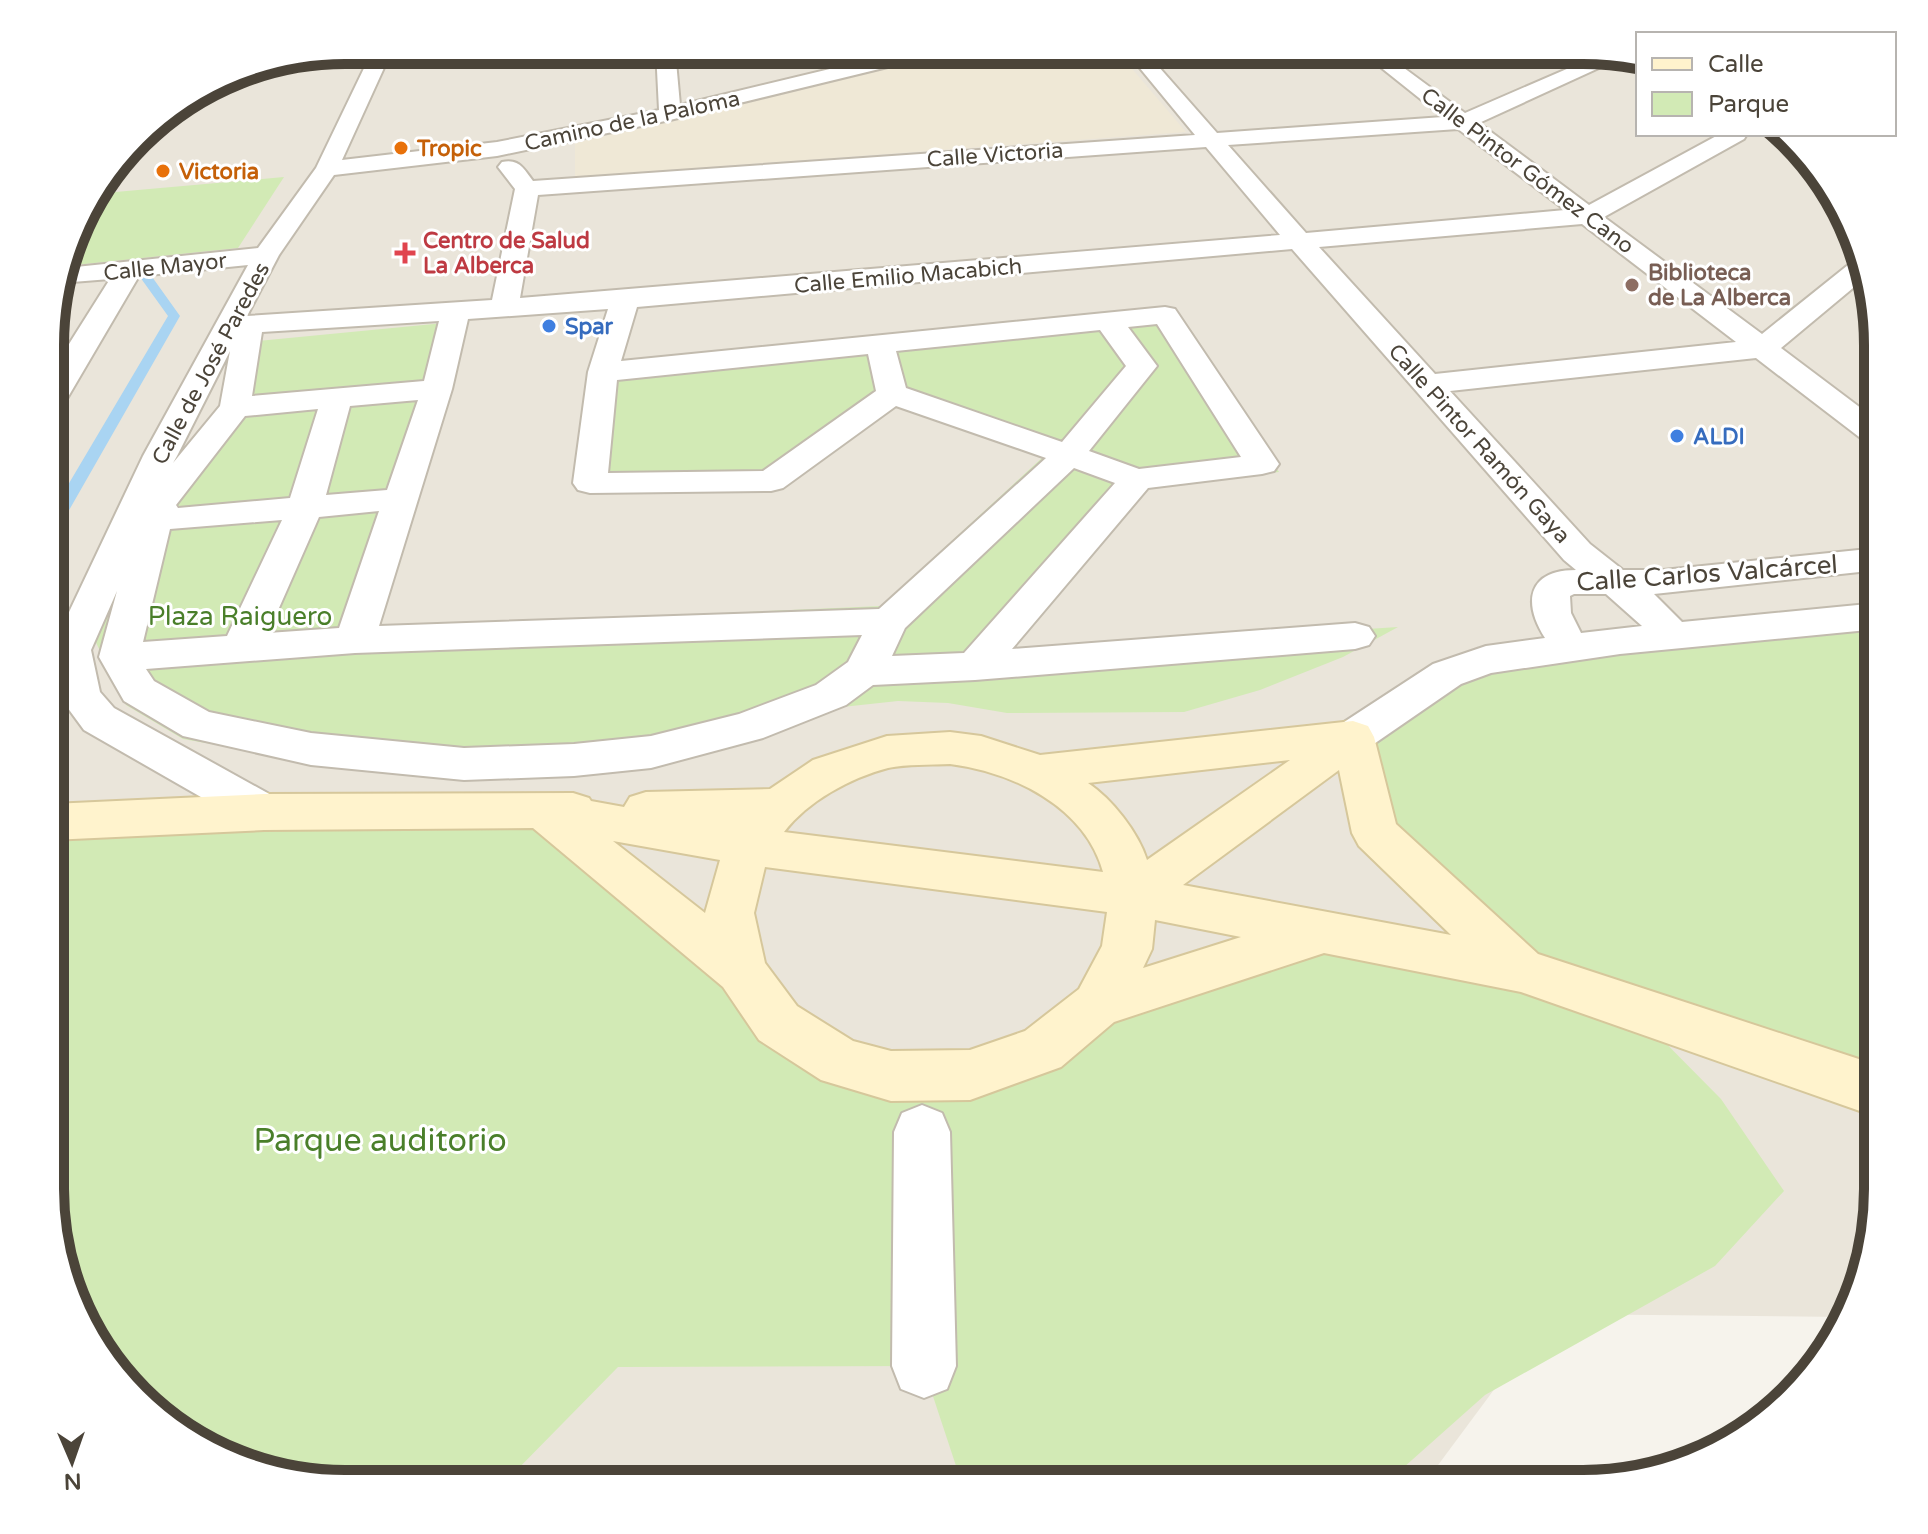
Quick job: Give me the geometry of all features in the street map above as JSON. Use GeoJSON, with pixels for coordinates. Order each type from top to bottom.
{"type":"FeatureCollection","features":[{"type":"Feature","properties":{"kind":"main road"},"geometry":{"type":"LineString","coordinates":[[1039,772],[1353,737]]}},
{"type":"Feature","properties":{"kind":"main road"},"geometry":{"type":"LineString","coordinates":[[1133,896],[1353,737]]}},
{"type":"Feature","properties":{"kind":"main road"},"geometry":{"type":"LineString","coordinates":[[1353,737],[1375,833],[1521,970]]}},
{"type":"Feature","properties":{"kind":"main road"},"geometry":{"type":"LineString","coordinates":[[741,971],[729,913],[747,846],[779,806],[829,772],[887,752],[950,748],[981,752],[1039,772],[1088,806],[1121,853],[1133,896],[1127,949],[1097,1005]]}},
{"type":"Feature","properties":{"kind":"main road"},"geometry":{"type":"LineString","coordinates":[[65,821],[264,812],[779,806]]}},
{"type":"Feature","properties":{"kind":"main road"},"geometry":{"type":"LineString","coordinates":[[544,811],[747,846],[1133,896],[1521,970],[1863,1086]]}},
{"type":"Feature","properties":{"kind":"main road"},"geometry":{"type":"LineString","coordinates":[[544,811],[741,971],[778,1023],[840,1062],[891,1076],[970,1075],[1042,1050],[1097,1005],[1325,932]]}},
{"type":"Feature","properties":{"kind":"street","name":"Calle de José Paredes"},"geometry":{"type":"LineString","coordinates":[[64,662],[160,456],[238,325],[266,255],[327,169],[375,64]]}},
{"type":"Feature","properties":{"kind":"street"},"geometry":{"type":"LineString","coordinates":[[666,64],[670,114]]}},
{"type":"Feature","properties":{"kind":"street","name":"Camino de la Paloma"},"geometry":{"type":"LineString","coordinates":[[327,169],[497,149],[670,114],[875,64]]}},
{"type":"Feature","properties":{"kind":"street","name":"Calle Pintor Ramón Gaya"},"geometry":{"type":"LineString","coordinates":[[1145,65],[1577,552],[1651,611],[1672,636]]}},
{"type":"Feature","properties":{"kind":"street","name":"Calle Pintor Gómez Cano"},"geometry":{"type":"LineString","coordinates":[[1395,65],[1464,122],[1864,425]]}},
{"type":"Feature","properties":{"kind":"street"},"geometry":{"type":"LineString","coordinates":[[1464,122],[1592,65]]}},
{"type":"Feature","properties":{"kind":"street","name":"Calle Victoria"},"geometry":{"type":"LineString","coordinates":[[527,189],[1464,122]]}},
{"type":"Feature","properties":{"kind":"street"},"geometry":{"type":"LineString","coordinates":[[1587,216],[1732,136]]}},
{"type":"Feature","properties":{"kind":"street"},"geometry":{"type":"LineString","coordinates":[[497,149],[527,189],[504,309]]}},
{"type":"Feature","properties":{"kind":"street","name":"Calle Emilio Macabich"},"geometry":{"type":"LineString","coordinates":[[238,325],[625,300],[1587,216]]}},
{"type":"Feature","properties":{"kind":"street","name":"Calle Mayor"},"geometry":{"type":"LineString","coordinates":[[73,275],[266,255]]}},
{"type":"Feature","properties":{"kind":"street"},"geometry":{"type":"LineString","coordinates":[[64,377],[129,270]]}},
{"type":"Feature","properties":{"kind":"street"},"geometry":{"type":"LineString","coordinates":[[1427,384],[1763,348],[1854,273]]}},
{"type":"Feature","properties":{"kind":"street"},"geometry":{"type":"LineString","coordinates":[[625,300],[603,372],[590,483],[771,481],[892,394]]}},
{"type":"Feature","properties":{"kind":"street"},"geometry":{"type":"LineString","coordinates":[[355,640],[437,389],[456,309]]}},
{"type":"Feature","properties":{"kind":"street"},"geometry":{"type":"LineString","coordinates":[[603,372],[1165,315],[1262,464],[1137,479],[892,394]]}},
{"type":"Feature","properties":{"kind":"street"},"geometry":{"type":"LineString","coordinates":[[238,325],[235,407],[158,505],[119,657],[139,691],[198,725],[311,749],[464,764],[574,760],[651,752],[762,722],[831,695],[864,671],[889,621],[1067,457],[1142,366],[1108,321]]}},
{"type":"Feature","properties":{"kind":"street"},"geometry":{"type":"LineString","coordinates":[[880,344],[892,394]]}},
{"type":"Feature","properties":{"kind":"street"},"geometry":{"type":"LineString","coordinates":[[235,407],[437,389]]}},
{"type":"Feature","properties":{"kind":"street"},"geometry":{"type":"LineString","coordinates":[[241,649],[304,510],[337,398]]}},
{"type":"Feature","properties":{"kind":"street"},"geometry":{"type":"LineString","coordinates":[[975,666],[1137,479]]}},
{"type":"Feature","properties":{"kind":"street"},"geometry":{"type":"LineString","coordinates":[[158,505],[168,519],[304,510],[402,499]]}},
{"type":"Feature","properties":{"kind":"street","name":"Calle Carlos Valcárcel"},"geometry":{"type":"LineString","coordinates":[[1570,647],[1552,618],[1548,604],[1552,590],[1568,582],[1663,582],[1864,561]]}},
{"type":"Feature","properties":{"kind":"street"},"geometry":{"type":"LineString","coordinates":[[1353,737],[1447,674],[1486,660],[1570,647],[1864,617]]}},
{"type":"Feature","properties":{"kind":"street"},"geometry":{"type":"LineString","coordinates":[[119,657],[355,640],[889,621]]}},
{"type":"Feature","properties":{"kind":"street"},"geometry":{"type":"LineString","coordinates":[[864,671],[975,666],[1355,636]]}},
{"type":"Feature","properties":{"kind":"street"},"geometry":{"type":"LineString","coordinates":[[64,671],[99,719],[264,812]]}},
{"type":"Feature","properties":{"kind":"street"},"geometry":{"type":"LineString","coordinates":[[922,1132],[924,1366]]}},
{"type":"Feature","properties":{"kind":"shaded area"},"geometry":{"type":"Polygon","coordinates":[[[345,64],[1601,65],[1636,69],[1636,136],[1770,136],[1817,189],[1849,255],[1862,308],[1864,345],[1863,1207],[1859,1244],[1843,1296],[1833,1317],[1550,1314],[1434,1470],[308,1468],[255,1455],[221,1441],[174,1412],[130,1369],[70,1248],[66,1226],[64,345],[69,290],[93,221],[111,189],[146,146],[189,111],[255,79],[308,66],[345,64]]]}},
{"type":"Feature","properties":{"kind":"shaded area"},"geometry":{"type":"Polygon","coordinates":[[[904,64],[1128,65],[1186,132],[575,177],[575,143],[904,64]]]}},
{"type":"Feature","properties":{"kind":"green space"},"geometry":{"type":"Polygon","coordinates":[[[284,177],[238,248],[76,265],[85,238],[109,193],[284,177]]]}},
{"type":"Feature","properties":{"kind":"green space","name":"Plaza Raiguero"},"geometry":{"type":"Polygon","coordinates":[[[1169,313],[1279,472],[1139,486],[991,653],[1398,627],[1343,657],[1260,690],[1184,712],[1007,713],[948,703],[898,701],[833,708],[742,742],[356,769],[183,739],[126,705],[88,626],[258,341],[444,323],[366,629],[881,606],[1043,457],[883,403],[772,483],[585,489],[593,370],[1169,313]]]}},
{"type":"Feature","properties":{"kind":"green space","name":"Parque auditorio"},"geometry":{"type":"Polygon","coordinates":[[[1864,618],[1863,1086],[1631,1008],[1721,1099],[1784,1191],[1715,1266],[1485,1395],[1401,1470],[957,1470],[923,1366],[618,1367],[518,1469],[308,1468],[238,1449],[174,1412],[146,1388],[122,1360],[85,1296],[69,1244],[65,1207],[65,821],[264,812],[544,811],[779,1023],[970,1075],[1325,932],[1520,970],[1375,833],[1353,737],[1447,674],[1864,618]]]}},
{"type":"Feature","properties":{"kind":"waterway"},"geometry":{"type":"LineString","coordinates":[[64,505],[174,316],[146,277]]}},
{"type":"Feature","properties":{"kind":"place","name":"Tropic"},"geometry":{"type":"Point","coordinates":[401,148]}},
{"type":"Feature","properties":{"kind":"place","name":"Victoria"},"geometry":{"type":"Point","coordinates":[163,171]}},
{"type":"Feature","properties":{"kind":"place","name":"Centro de Salud La Alberca"},"geometry":{"type":"Point","coordinates":[405,253]}},
{"type":"Feature","properties":{"kind":"place","name":"Biblioteca de La Alberca"},"geometry":{"type":"Point","coordinates":[1632,285]}},
{"type":"Feature","properties":{"kind":"place","name":"Spar"},"geometry":{"type":"Point","coordinates":[549,326]}},
{"type":"Feature","properties":{"kind":"place","name":"ALDI"},"geometry":{"type":"Point","coordinates":[1677,436]}}]}
